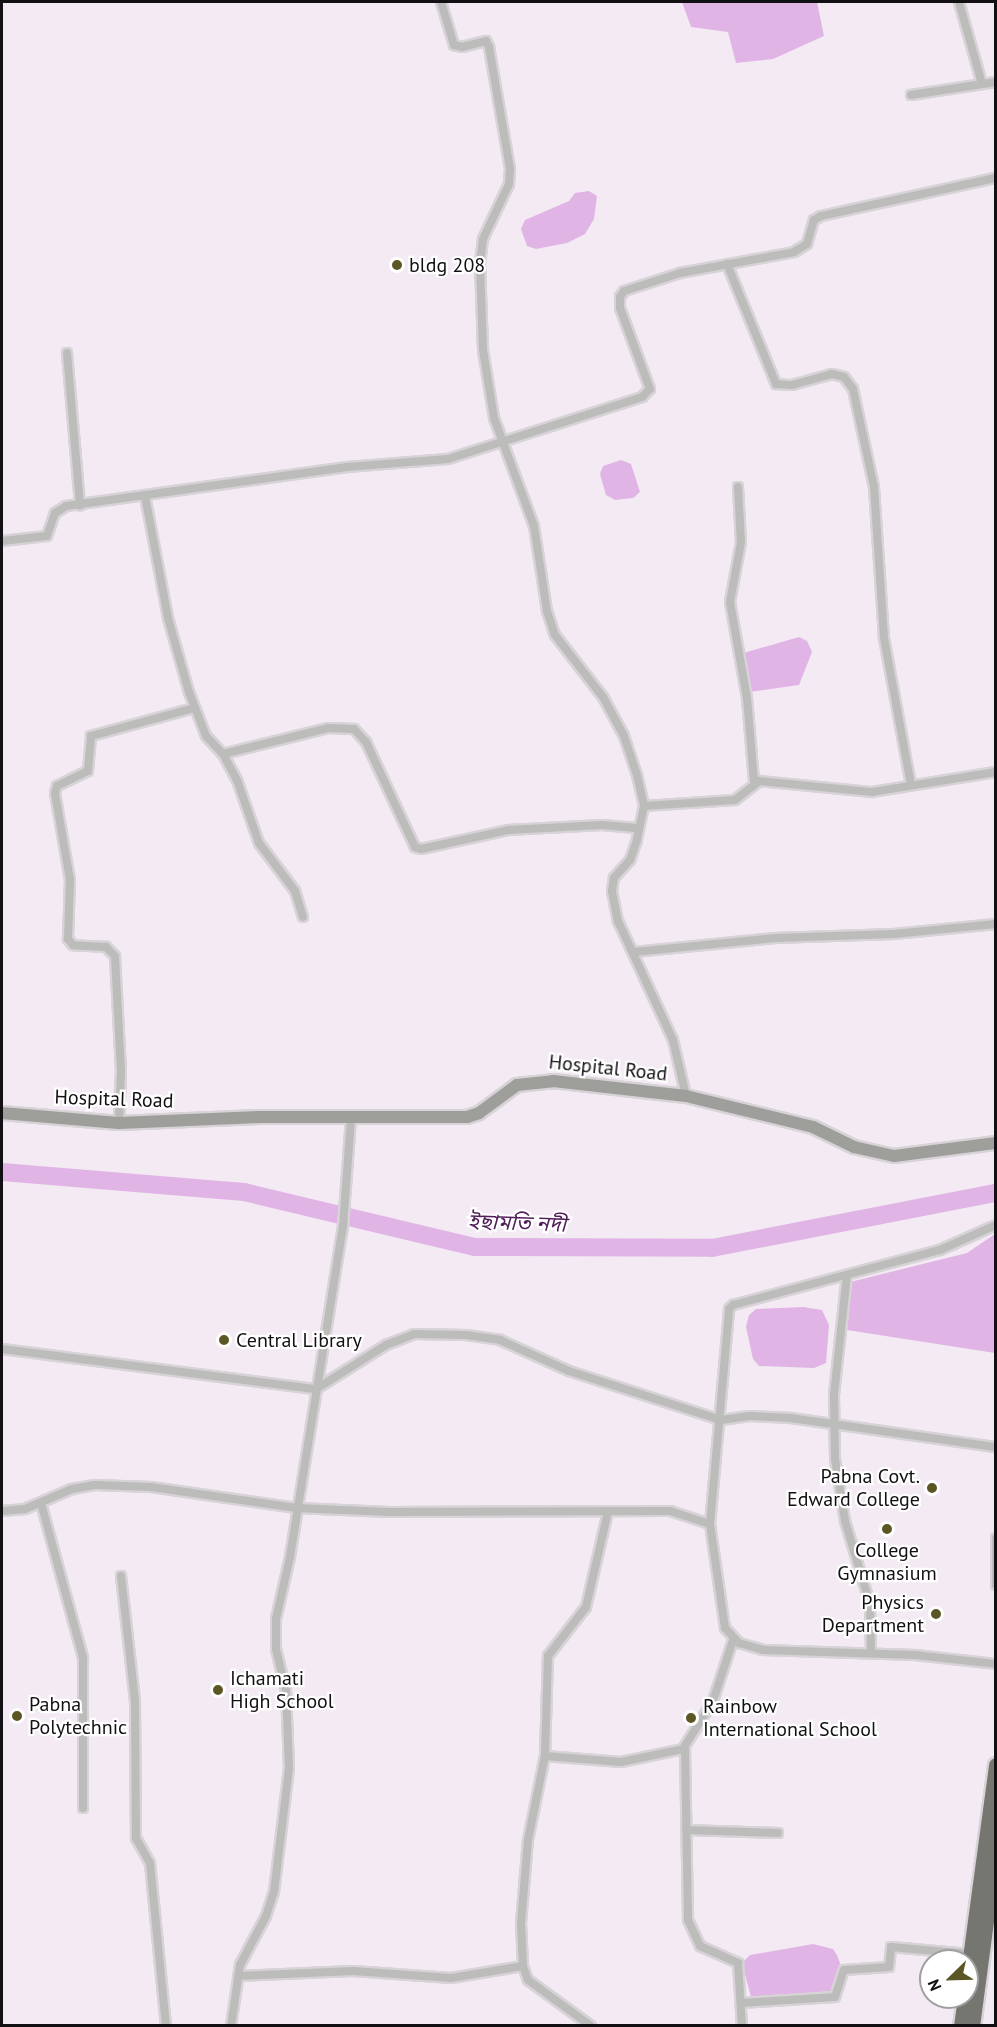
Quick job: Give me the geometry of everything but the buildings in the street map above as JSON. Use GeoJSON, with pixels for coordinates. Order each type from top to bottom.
{"type":"FeatureCollection","features":[{"type":"Feature","properties":{"kind":"highway"},"geometry":{"type":"LineString","coordinates":[[971,1949],[996,1766]]}},
{"type":"Feature","properties":{"kind":"highway"},"geometry":{"type":"LineString","coordinates":[[972,2025],[996,1847]]}},
{"type":"Feature","properties":{"kind":"highway"},"geometry":{"type":"LineString","coordinates":[[961,2025],[963,2009]]}},
{"type":"Feature","properties":{"kind":"main road","name":"Hospital Road"},"geometry":{"type":"LineString","coordinates":[[2,1113],[119,1123],[259,1117],[351,1119],[466,1117],[517,1085],[533,1080],[686,1096],[813,1127],[854,1147],[894,1156],[996,1143]]}},
{"type":"Feature","properties":{"kind":"street"},"geometry":{"type":"LineString","coordinates":[[441,2],[454,45],[462,47],[486,41],[489,47],[510,169],[509,184],[483,239],[480,264],[483,350],[501,443],[534,526],[547,611],[555,634],[603,697],[624,736],[644,806],[630,860],[614,878],[612,891],[618,921],[673,1040],[686,1096]]}},
{"type":"Feature","properties":{"kind":"street"},"geometry":{"type":"LineString","coordinates":[[959,2],[982,84]]}},
{"type":"Feature","properties":{"kind":"street"},"geometry":{"type":"LineString","coordinates":[[911,95],[996,82]]}},
{"type":"Feature","properties":{"kind":"street"},"geometry":{"type":"LineString","coordinates":[[2,542],[47,536],[55,513],[80,505],[346,467],[448,459],[647,395],[650,389],[620,308],[621,294],[680,273],[803,248],[814,220],[821,216],[996,178]]}},
{"type":"Feature","properties":{"kind":"street"},"geometry":{"type":"LineString","coordinates":[[727,264],[776,384],[792,385],[832,374],[843,377],[853,389],[874,487],[884,638],[911,785]]}},
{"type":"Feature","properties":{"kind":"street"},"geometry":{"type":"LineString","coordinates":[[67,353],[80,505]]}},
{"type":"Feature","properties":{"kind":"street"},"geometry":{"type":"LineString","coordinates":[[644,806],[735,800],[754,781],[747,698],[730,602],[741,542],[738,487]]}},
{"type":"Feature","properties":{"kind":"street"},"geometry":{"type":"LineString","coordinates":[[145,496],[175,647],[194,708],[206,736],[223,754],[237,780],[259,843],[295,891],[303,917]]}},
{"type":"Feature","properties":{"kind":"street"},"geometry":{"type":"LineString","coordinates":[[119,1123],[121,1071],[115,956],[106,947],[73,945],[68,939],[70,880],[55,793],[57,786],[88,771],[91,736],[194,708]]}},
{"type":"Feature","properties":{"kind":"street"},"geometry":{"type":"LineString","coordinates":[[223,754],[328,728],[354,729],[366,741],[415,847],[421,849],[508,830],[602,825],[639,828]]}},
{"type":"Feature","properties":{"kind":"street"},"geometry":{"type":"LineString","coordinates":[[754,781],[872,792],[996,772]]}},
{"type":"Feature","properties":{"kind":"street"},"geometry":{"type":"LineString","coordinates":[[634,952],[775,938],[894,934],[996,924]]}},
{"type":"Feature","properties":{"kind":"street"},"geometry":{"type":"LineString","coordinates":[[231,2025],[238,1976],[274,1892],[288,1768],[286,1691],[276,1649],[276,1619],[343,1227],[351,1119]]}},
{"type":"Feature","properties":{"kind":"street"},"geometry":{"type":"LineString","coordinates":[[996,1225],[940,1250],[733,1305],[729,1309],[721,1420],[710,1524],[725,1628],[733,1640],[763,1650],[871,1653],[996,1664]]}},
{"type":"Feature","properties":{"kind":"street"},"geometry":{"type":"LineString","coordinates":[[847,1275],[837,1342],[835,1459],[844,1521],[870,1604],[871,1653]]}},
{"type":"Feature","properties":{"kind":"street"},"geometry":{"type":"LineString","coordinates":[[2,1349],[316,1389],[386,1345],[414,1334],[465,1335],[500,1340],[569,1371],[682,1411],[721,1420],[750,1416],[791,1418],[835,1427],[996,1447]]}},
{"type":"Feature","properties":{"kind":"street"},"geometry":{"type":"LineString","coordinates":[[2,1511],[17,1512],[81,1487],[120,1485],[296,1508],[670,1511],[710,1524]]}},
{"type":"Feature","properties":{"kind":"street"},"geometry":{"type":"LineString","coordinates":[[42,1503],[83,1658],[83,1808]]}},
{"type":"Feature","properties":{"kind":"street"},"geometry":{"type":"LineString","coordinates":[[591,2025],[534,1987],[523,1966],[523,1888],[545,1756],[548,1656],[586,1607],[608,1512]]}},
{"type":"Feature","properties":{"kind":"street"},"geometry":{"type":"LineString","coordinates":[[996,1538],[996,1585]]}},
{"type":"Feature","properties":{"kind":"street"},"geometry":{"type":"LineString","coordinates":[[121,1576],[135,1701],[136,1838],[150,1863],[166,2025]]}},
{"type":"Feature","properties":{"kind":"street"},"geometry":{"type":"LineString","coordinates":[[733,1640],[713,1701],[686,1748],[688,1920],[700,1946],[738,1963],[742,2025]]}},
{"type":"Feature","properties":{"kind":"street"},"geometry":{"type":"LineString","coordinates":[[545,1756],[621,1762],[686,1748]]}},
{"type":"Feature","properties":{"kind":"street"},"geometry":{"type":"LineString","coordinates":[[686,1830],[778,1833]]}},
{"type":"Feature","properties":{"kind":"street"},"geometry":{"type":"LineString","coordinates":[[741,2002],[835,1997],[844,1970],[889,1967],[891,1947],[919,1949]]}},
{"type":"Feature","properties":{"kind":"street"},"geometry":{"type":"LineString","coordinates":[[238,1976],[352,1971],[451,1978],[523,1966]]}},
{"type":"Feature","properties":{"kind":"shaded area"},"geometry":{"type":"Polygon","coordinates":[[[2,2],[995,2],[995,2025],[2,2026],[2,2]]]}},
{"type":"Feature","properties":{"kind":"shaded area"},"geometry":{"type":"Polygon","coordinates":[[[682,2],[817,2],[824,36],[773,59],[736,63],[728,32],[691,27],[682,2]]]}},
{"type":"Feature","properties":{"kind":"shaded area"},"geometry":{"type":"Polygon","coordinates":[[[589,191],[597,196],[594,219],[585,234],[567,243],[536,249],[527,246],[521,229],[525,220],[569,201],[575,193],[589,191]]]}},
{"type":"Feature","properties":{"kind":"shaded area"},"geometry":{"type":"Polygon","coordinates":[[[621,460],[631,464],[640,492],[633,498],[615,500],[606,495],[600,474],[603,466],[621,460]]]}},
{"type":"Feature","properties":{"kind":"shaded area"},"geometry":{"type":"Polygon","coordinates":[[[799,637],[807,641],[812,652],[799,685],[749,692],[740,654],[799,637]]]}},
{"type":"Feature","properties":{"kind":"shaded area"},"geometry":{"type":"Polygon","coordinates":[[[995,1234],[995,1353],[847,1330],[850,1282],[967,1253],[995,1234]]]}},
{"type":"Feature","properties":{"kind":"shaded area"},"geometry":{"type":"Polygon","coordinates":[[[803,1307],[822,1310],[829,1325],[826,1363],[814,1368],[759,1366],[753,1359],[746,1327],[749,1315],[756,1309],[803,1307]]]}},
{"type":"Feature","properties":{"kind":"shaded area"},"geometry":{"type":"Polygon","coordinates":[[[813,1944],[833,1949],[837,1955],[840,1963],[835,1992],[826,1996],[755,2001],[751,1997],[742,1963],[750,1955],[813,1944]]]}},
{"type":"Feature","properties":{"kind":"waterway","name":"ইছামতি নদী"},"geometry":{"type":"LineString","coordinates":[[2,1172],[244,1192],[475,1247],[712,1248],[996,1193]]}},
{"type":"Feature","properties":{"kind":"place","name":"bldg 208"},"geometry":{"type":"Point","coordinates":[397,265]}},
{"type":"Feature","properties":{"kind":"place","name":"Central Library"},"geometry":{"type":"Point","coordinates":[224,1340]}},
{"type":"Feature","properties":{"kind":"place","name":"Pabna Covt. Edward College"},"geometry":{"type":"Point","coordinates":[932,1488]}},
{"type":"Feature","properties":{"kind":"place","name":"College Gymnasium"},"geometry":{"type":"Point","coordinates":[887,1529]}},
{"type":"Feature","properties":{"kind":"place","name":"Physics Department"},"geometry":{"type":"Point","coordinates":[936,1614]}},
{"type":"Feature","properties":{"kind":"place","name":"Ichamati High School"},"geometry":{"type":"Point","coordinates":[218,1690]}},
{"type":"Feature","properties":{"kind":"place","name":"Pabna Polytechnic"},"geometry":{"type":"Point","coordinates":[17,1716]}},
{"type":"Feature","properties":{"kind":"place","name":"Rainbow International School"},"geometry":{"type":"Point","coordinates":[691,1718]}}]}
